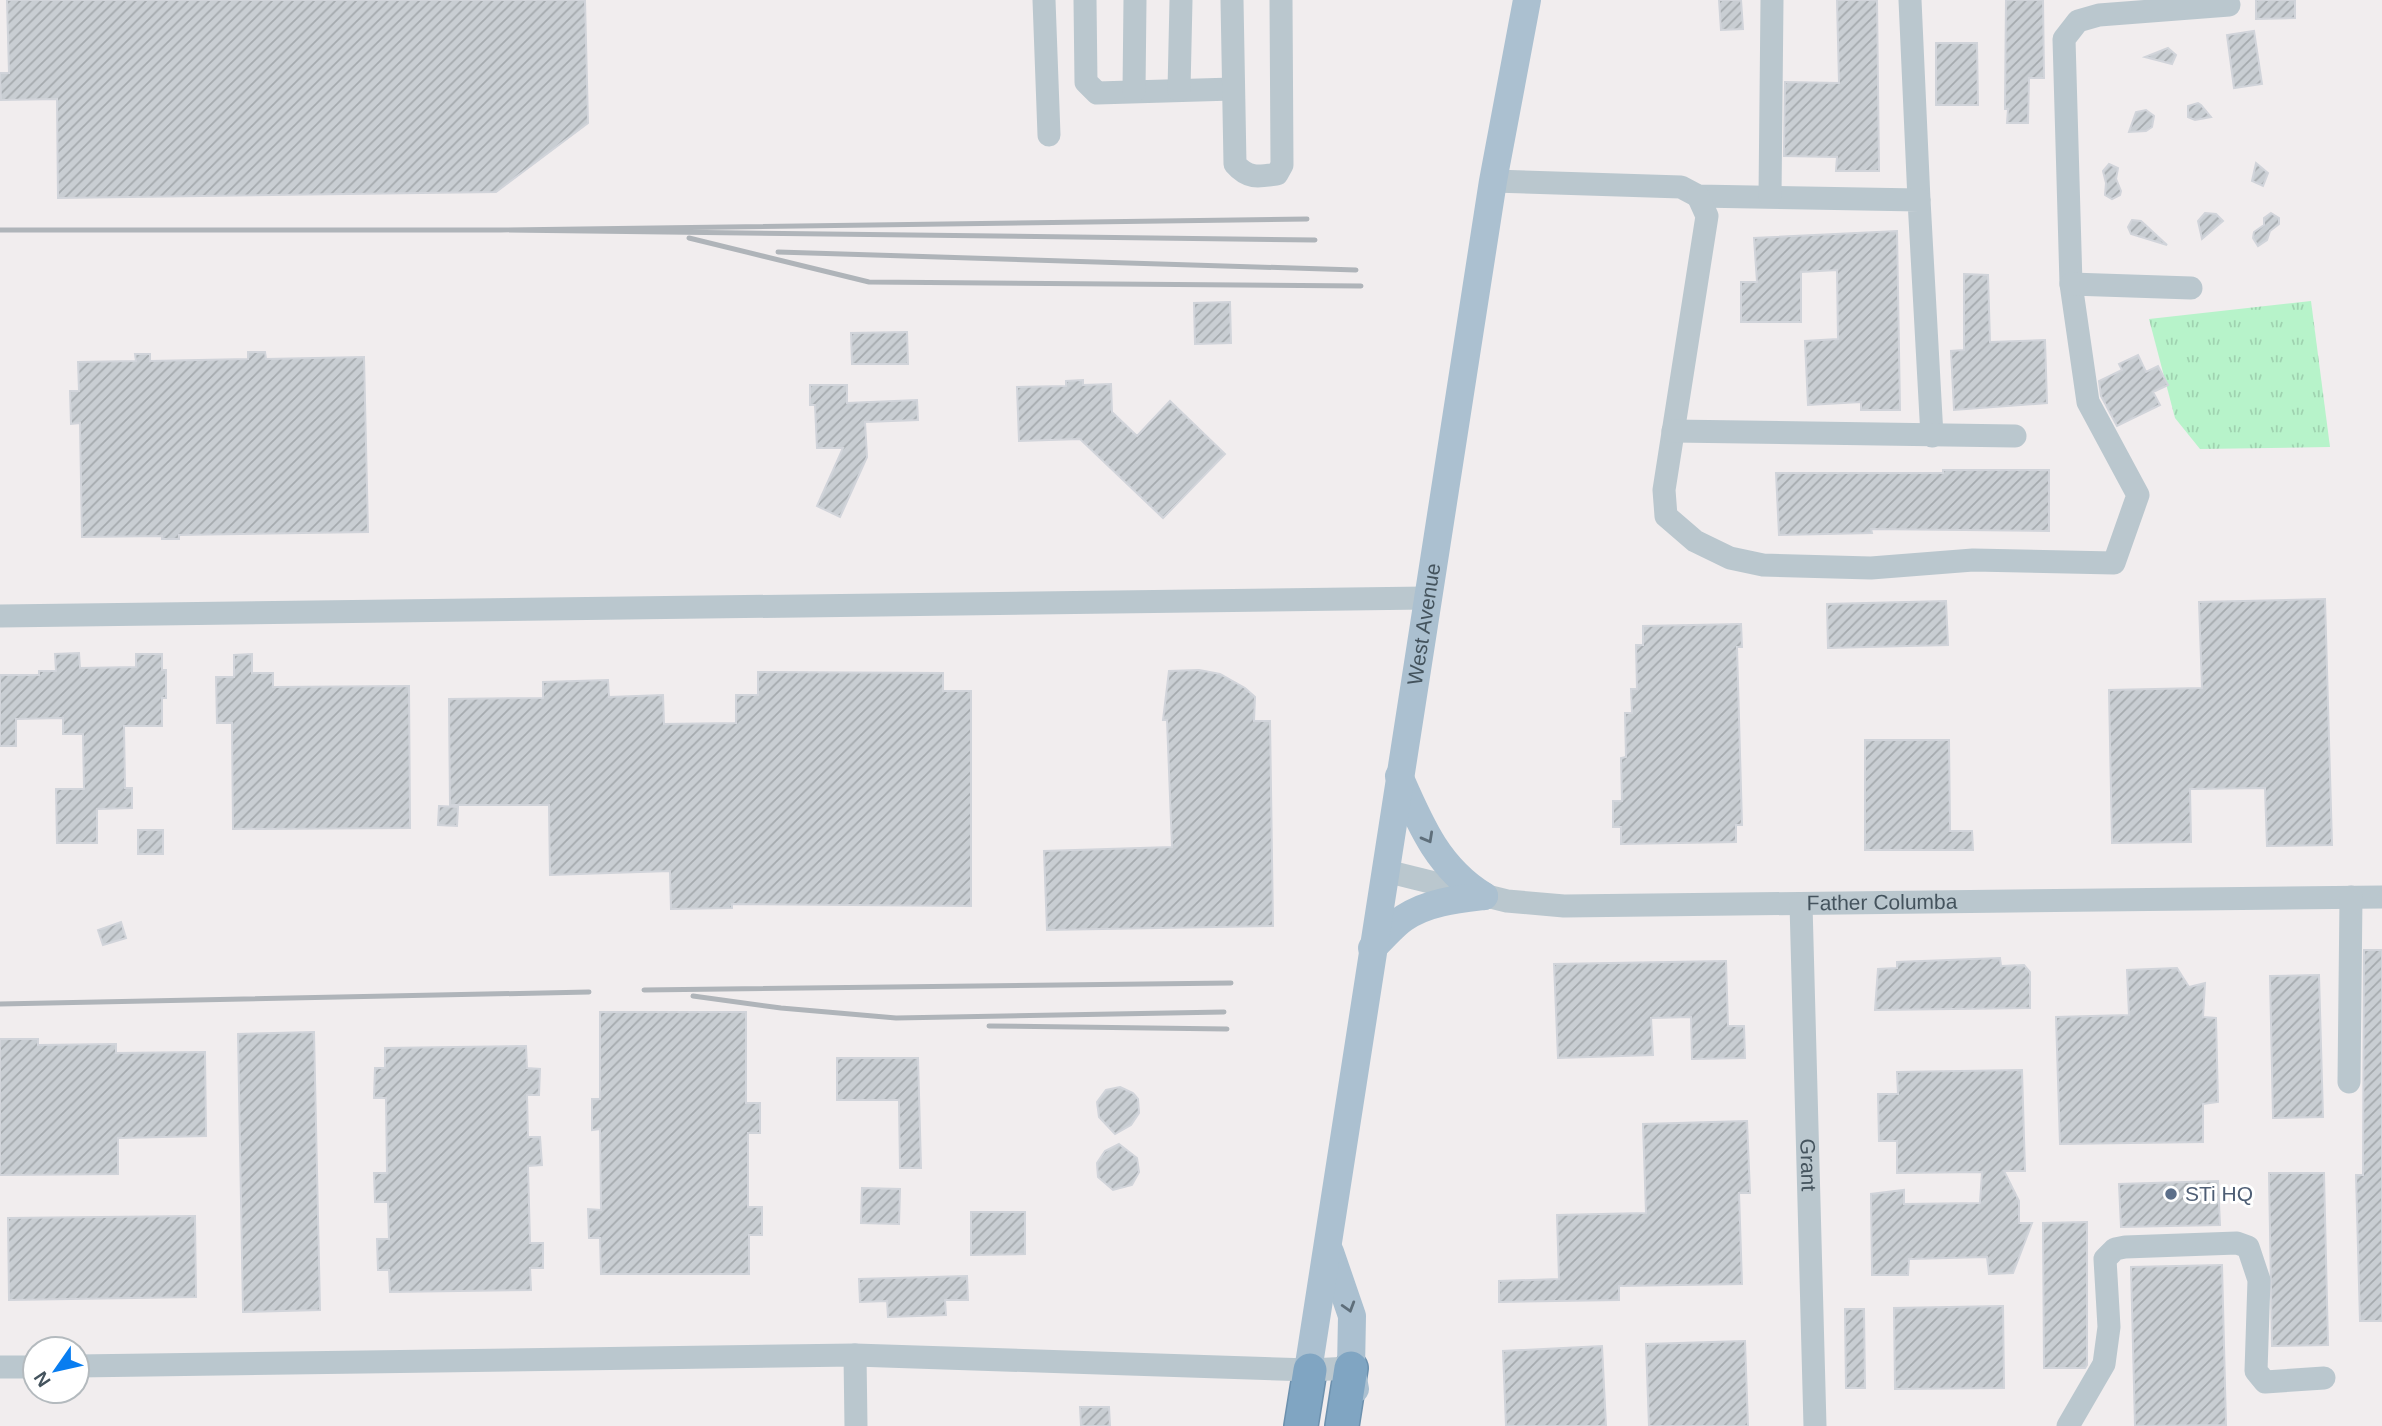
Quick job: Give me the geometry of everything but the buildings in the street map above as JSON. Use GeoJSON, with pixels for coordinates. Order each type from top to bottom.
{"type":"FeatureCollection","features":[{"type":"Feature","properties":{"kind":"highway"},"geometry":{"type":"LineString","coordinates":[[1342,1426],[1351,1368]]}},
{"type":"Feature","properties":{"kind":"highway"},"geometry":{"type":"LineString","coordinates":[[1301,1426],[1310,1370]]}},
{"type":"Feature","properties":{"kind":"main road","name":"West Avenue"},"geometry":{"type":"LineString","coordinates":[[1294,1426],[1310,1370],[1372,948],[1493,181],[1527,0]]}},
{"type":"Feature","properties":{"kind":"main road"},"geometry":{"type":"LineString","coordinates":[[1399,776],[1437,853],[1453,873],[1484,896]]}},
{"type":"Feature","properties":{"kind":"main road"},"geometry":{"type":"LineString","coordinates":[[1372,948],[1406,916],[1453,899],[1484,896]]}},
{"type":"Feature","properties":{"kind":"main road","name":"West Avenue"},"geometry":{"type":"LineString","coordinates":[[1329,1249],[1352,1316],[1351,1368],[1358,1403],[1358,1426]]}},
{"type":"Feature","properties":{"kind":"street"},"geometry":{"type":"LineString","coordinates":[[1044,0],[1049,135]]}},
{"type":"Feature","properties":{"kind":"street"},"geometry":{"type":"LineString","coordinates":[[1085,0],[1086,82],[1097,93],[1233,89]]}},
{"type":"Feature","properties":{"kind":"street"},"geometry":{"type":"LineString","coordinates":[[1134,91],[1135,0]]}},
{"type":"Feature","properties":{"kind":"street"},"geometry":{"type":"LineString","coordinates":[[1179,90],[1181,0]]}},
{"type":"Feature","properties":{"kind":"street"},"geometry":{"type":"LineString","coordinates":[[1231,0],[1235,164],[1244,175],[1259,177],[1277,174],[1282,165],[1281,0]]}},
{"type":"Feature","properties":{"kind":"street"},"geometry":{"type":"LineString","coordinates":[[1770,196],[1772,0]]}},
{"type":"Feature","properties":{"kind":"street"},"geometry":{"type":"LineString","coordinates":[[1910,0],[1932,436]]}},
{"type":"Feature","properties":{"kind":"street"},"geometry":{"type":"LineString","coordinates":[[1698,196],[1707,216],[1664,490],[1666,516],[1695,541],[1730,558],[1763,565],[1871,568],[1973,560],[2115,563],[2138,495],[2088,402],[2071,284],[2064,39],[2078,21],[2099,15],[2229,5]]}},
{"type":"Feature","properties":{"kind":"street"},"geometry":{"type":"LineString","coordinates":[[1493,181],[1681,187],[1698,196],[1919,200]]}},
{"type":"Feature","properties":{"kind":"street"},"geometry":{"type":"LineString","coordinates":[[2071,284],[2191,288]]}},
{"type":"Feature","properties":{"kind":"street"},"geometry":{"type":"LineString","coordinates":[[1673,431],[2015,436]]}},
{"type":"Feature","properties":{"kind":"street"},"geometry":{"type":"LineString","coordinates":[[0,617],[1427,598]]}},
{"type":"Feature","properties":{"kind":"street","name":"Father Columba"},"geometry":{"type":"LineString","coordinates":[[1386,871],[1484,896],[1533,905],[1564,906],[2382,897]]}},
{"type":"Feature","properties":{"kind":"street"},"geometry":{"type":"LineString","coordinates":[[2348,1082],[2351,897]]}},
{"type":"Feature","properties":{"kind":"street","name":"Grant"},"geometry":{"type":"LineString","coordinates":[[1801,904],[1815,1426]]}},
{"type":"Feature","properties":{"kind":"street"},"geometry":{"type":"LineString","coordinates":[[2068,1426],[2104,1364],[2109,1327],[2105,1259],[2115,1249],[2125,1247],[2237,1243],[2248,1247],[2259,1280],[2256,1371],[2265,1382],[2324,1378]]}},
{"type":"Feature","properties":{"kind":"street"},"geometry":{"type":"LineString","coordinates":[[91,1366],[855,1355],[1310,1370],[1351,1368]]}},
{"type":"Feature","properties":{"kind":"street"},"geometry":{"type":"LineString","coordinates":[[855,1355],[856,1426]]}},
{"type":"Feature","properties":{"kind":"street"},"geometry":{"type":"LineString","coordinates":[[0,1367],[21,1367]]}},
{"type":"Feature","properties":{"kind":"green space"},"geometry":{"type":"Polygon","coordinates":[[[2311,301],[2330,447],[2200,449],[2175,418],[2149,319],[2311,301]]]}},
{"type":"Feature","properties":{"kind":"railway"},"geometry":{"type":"LineString","coordinates":[[1307,219],[500,230],[1315,240]]}},
{"type":"Feature","properties":{"kind":"railway"},"geometry":{"type":"LineString","coordinates":[[0,230],[507,230]]}},
{"type":"Feature","properties":{"kind":"railway"},"geometry":{"type":"LineString","coordinates":[[689,238],[869,282],[1361,286]]}},
{"type":"Feature","properties":{"kind":"railway"},"geometry":{"type":"LineString","coordinates":[[778,252],[1356,270]]}},
{"type":"Feature","properties":{"kind":"railway"},"geometry":{"type":"LineString","coordinates":[[644,990],[1231,983]]}},
{"type":"Feature","properties":{"kind":"railway"},"geometry":{"type":"LineString","coordinates":[[0,1004],[589,992]]}},
{"type":"Feature","properties":{"kind":"railway"},"geometry":{"type":"LineString","coordinates":[[693,996],[781,1008],[896,1018],[1224,1012]]}},
{"type":"Feature","properties":{"kind":"railway"},"geometry":{"type":"LineString","coordinates":[[989,1026],[1227,1029]]}},
{"type":"Feature","properties":{"kind":"place","name":"STi HQ"},"geometry":{"type":"Point","coordinates":[2171,1194]}}]}
